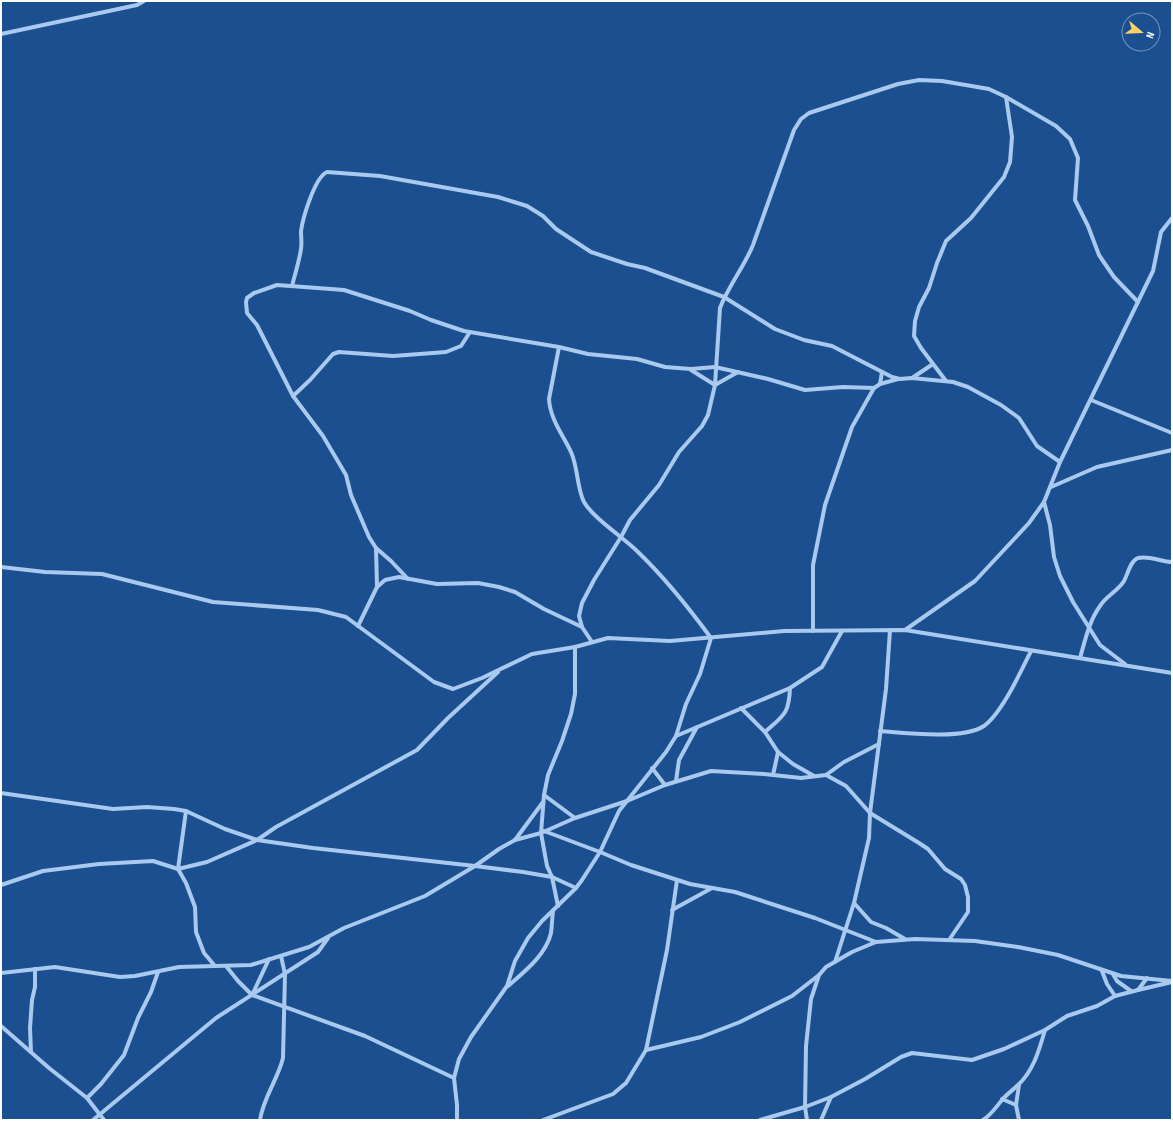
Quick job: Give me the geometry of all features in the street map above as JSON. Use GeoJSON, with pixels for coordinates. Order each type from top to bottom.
{"type":"FeatureCollection","features":[{"type":"Feature","properties":{"kind":"street"},"geometry":{"type":"LineString","coordinates":[[1,34],[137,5],[144,1]]}},
{"type":"Feature","properties":{"kind":"street"},"geometry":{"type":"LineString","coordinates":[[592,642],[582,627],[579,616],[582,603],[630,520],[659,485],[679,452],[702,426],[708,415],[714,385],[720,308],[724,298],[747,259],[774,189],[794,130],[801,119],[809,113],[898,84],[919,80],[989,89],[1006,97],[1056,126],[1070,139],[1078,158],[1075,200],[1088,226],[1099,255],[1114,277],[1138,302]]}},
{"type":"Feature","properties":{"kind":"street"},"geometry":{"type":"LineString","coordinates":[[946,382],[914,336],[915,321],[919,307],[929,288],[946,241],[971,218],[1004,177],[1010,162],[1012,137],[1006,97]]}},
{"type":"Feature","properties":{"kind":"street"},"geometry":{"type":"LineString","coordinates":[[292,286],[301,250],[301,231],[308,203],[323,173],[327,172],[380,176],[498,197],[534,210],[543,216],[556,229],[591,252],[627,264],[645,268],[724,298],[775,329],[804,340],[832,346],[892,377],[900,379]]}},
{"type":"Feature","properties":{"kind":"street"},"geometry":{"type":"LineString","coordinates":[[905,630],[974,580],[1029,523],[1044,502],[1060,462],[1153,271],[1161,232],[1172,218]]}},
{"type":"Feature","properties":{"kind":"street"},"geometry":{"type":"LineString","coordinates":[[408,579],[376,548],[369,537],[351,495],[346,475],[323,436],[293,396],[256,325],[247,313],[247,298],[254,293],[277,285],[344,290],[470,332],[559,347],[588,354],[638,359],[665,367],[691,369],[715,367],[768,379],[805,390],[862,386],[874,388]]}},
{"type":"Feature","properties":{"kind":"street"},"geometry":{"type":"LineString","coordinates":[[293,396],[310,380],[333,354],[339,352],[393,356],[446,352],[461,346],[470,332]]}},
{"type":"Feature","properties":{"kind":"street"},"geometry":{"type":"LineString","coordinates":[[559,347],[549,399],[550,407],[571,453],[584,502],[593,513],[638,552],[668,584],[691,610],[711,638]]}},
{"type":"Feature","properties":{"kind":"street"},"geometry":{"type":"LineString","coordinates":[[912,378],[933,364]]}},
{"type":"Feature","properties":{"kind":"street"},"geometry":{"type":"LineString","coordinates":[[691,369],[714,385]]}},
{"type":"Feature","properties":{"kind":"street"},"geometry":{"type":"LineString","coordinates":[[714,385],[738,372]]}},
{"type":"Feature","properties":{"kind":"street"},"geometry":{"type":"LineString","coordinates":[[880,384],[882,372]]}},
{"type":"Feature","properties":{"kind":"street"},"geometry":{"type":"LineString","coordinates":[[813,631],[813,565],[825,505],[852,427],[874,388],[880,384],[900,379],[912,378],[953,382],[1001,404],[1019,418],[1037,446],[1060,462]]}},
{"type":"Feature","properties":{"kind":"street"},"geometry":{"type":"LineString","coordinates":[[1090,400],[1172,433]]}},
{"type":"Feature","properties":{"kind":"street"},"geometry":{"type":"LineString","coordinates":[[1051,487],[1097,467],[1172,450]]}},
{"type":"Feature","properties":{"kind":"street"},"geometry":{"type":"LineString","coordinates":[[1044,502],[1050,525],[1054,557],[1060,576],[1073,602],[1089,630],[1100,644],[1126,665]]}},
{"type":"Feature","properties":{"kind":"street"},"geometry":{"type":"LineString","coordinates":[[376,548],[377,587]]}},
{"type":"Feature","properties":{"kind":"street"},"geometry":{"type":"LineString","coordinates":[[1080,658],[1089,630],[1100,606],[1108,595],[1123,583],[1135,560],[1139,558],[1146,558],[1172,562]]}},
{"type":"Feature","properties":{"kind":"street"},"geometry":{"type":"LineString","coordinates":[[1,567],[45,572],[102,574],[213,602],[318,610],[346,617],[434,682],[453,688],[482,678],[532,654],[575,647],[608,638],[670,641],[784,631],[905,630],[1172,673]]}},
{"type":"Feature","properties":{"kind":"street"},"geometry":{"type":"LineString","coordinates":[[358,626],[377,587],[385,580],[399,577],[437,584],[478,583],[499,587],[515,592],[544,609],[582,627]]}},
{"type":"Feature","properties":{"kind":"street"},"geometry":{"type":"LineString","coordinates":[[835,962],[844,930],[854,903],[869,838],[870,813],[886,689],[890,630]]}},
{"type":"Feature","properties":{"kind":"street"},"geometry":{"type":"LineString","coordinates":[[676,736],[790,688],[822,667],[842,631]]}},
{"type":"Feature","properties":{"kind":"street"},"geometry":{"type":"LineString","coordinates":[[507,986],[515,961],[528,938],[576,888],[600,852],[619,811],[676,736],[686,704],[700,674],[711,638]]}},
{"type":"Feature","properties":{"kind":"street"},"geometry":{"type":"LineString","coordinates":[[558,906],[552,878],[547,866],[542,832],[543,801],[548,774],[562,741],[571,714],[574,694],[575,647]]}},
{"type":"Feature","properties":{"kind":"street"},"geometry":{"type":"LineString","coordinates":[[880,731],[921,734],[974,731],[985,725],[1000,708],[1014,685],[1031,651]]}},
{"type":"Feature","properties":{"kind":"street"},"geometry":{"type":"LineString","coordinates":[[1,885],[43,871],[99,864],[152,861],[178,869],[207,862],[257,840],[283,823],[417,750],[448,718],[501,669]]}},
{"type":"Feature","properties":{"kind":"street"},"geometry":{"type":"LineString","coordinates":[[765,732],[781,718],[788,709],[790,688]]}},
{"type":"Feature","properties":{"kind":"street"},"geometry":{"type":"LineString","coordinates":[[741,708],[765,732],[778,752],[793,764],[814,776]]}},
{"type":"Feature","properties":{"kind":"street"},"geometry":{"type":"LineString","coordinates":[[676,782],[679,760],[697,726]]}},
{"type":"Feature","properties":{"kind":"street"},"geometry":{"type":"LineString","coordinates":[[1,973],[55,968],[120,977],[158,972],[179,967],[252,965],[309,947],[344,928],[425,896],[515,840],[542,832],[576,818],[627,801],[665,785],[711,771],[801,778],[826,775],[844,762],[879,744]]}},
{"type":"Feature","properties":{"kind":"street"},"geometry":{"type":"LineString","coordinates":[[773,775],[778,752]]}},
{"type":"Feature","properties":{"kind":"street"},"geometry":{"type":"LineString","coordinates":[[652,768],[665,785]]}},
{"type":"Feature","properties":{"kind":"street"},"geometry":{"type":"LineString","coordinates":[[826,775],[846,786],[870,813],[928,849],[942,866],[961,879],[965,885],[969,907],[968,912],[948,940]]}},
{"type":"Feature","properties":{"kind":"street"},"geometry":{"type":"LineString","coordinates":[[1,793],[113,809],[148,807],[174,809],[186,811],[225,829],[257,840],[313,848],[475,866],[552,878],[576,888]]}},
{"type":"Feature","properties":{"kind":"street"},"geometry":{"type":"LineString","coordinates":[[544,795],[576,818]]}},
{"type":"Feature","properties":{"kind":"street"},"geometry":{"type":"LineString","coordinates":[[515,840],[543,801]]}},
{"type":"Feature","properties":{"kind":"street"},"geometry":{"type":"LineString","coordinates":[[186,811],[178,869],[186,883],[195,907],[196,932],[204,953],[215,966]]}},
{"type":"Feature","properties":{"kind":"street"},"geometry":{"type":"LineString","coordinates":[[542,832],[600,852],[631,865],[677,880],[690,884],[735,892],[815,918],[876,942]]}},
{"type":"Feature","properties":{"kind":"street"},"geometry":{"type":"LineString","coordinates":[[543,1120],[613,1094],[626,1083],[646,1050],[667,950],[677,880]]}},
{"type":"Feature","properties":{"kind":"street"},"geometry":{"type":"LineString","coordinates":[[672,910],[713,888]]}},
{"type":"Feature","properties":{"kind":"street"},"geometry":{"type":"LineString","coordinates":[[854,903],[871,922],[886,928],[905,940]]}},
{"type":"Feature","properties":{"kind":"street"},"geometry":{"type":"LineString","coordinates":[[457,1120],[454,1078],[458,1060],[471,1037],[507,986],[522,974],[544,951],[550,934],[553,911]]}},
{"type":"Feature","properties":{"kind":"street"},"geometry":{"type":"LineString","coordinates":[[92,1120],[216,1018],[318,952],[329,936]]}},
{"type":"Feature","properties":{"kind":"street"},"geometry":{"type":"LineString","coordinates":[[646,1050],[700,1037],[740,1022],[792,996],[819,975],[826,967],[852,952],[876,942],[905,940],[975,941],[1018,947],[1058,955],[1102,971],[1121,976],[1172,981]]}},
{"type":"Feature","properties":{"kind":"street"},"geometry":{"type":"LineString","coordinates":[[260,1120],[266,1100],[280,1071],[283,1058],[285,974],[281,956]]}},
{"type":"Feature","properties":{"kind":"street"},"geometry":{"type":"LineString","coordinates":[[252,994],[269,959]]}},
{"type":"Feature","properties":{"kind":"street"},"geometry":{"type":"LineString","coordinates":[[226,966],[238,981],[252,994],[365,1036],[454,1078]]}},
{"type":"Feature","properties":{"kind":"street"},"geometry":{"type":"LineString","coordinates":[[31,1052],[30,1028],[32,1000],[35,987],[35,969]]}},
{"type":"Feature","properties":{"kind":"street"},"geometry":{"type":"LineString","coordinates":[[1102,971],[1107,984],[1115,996]]}},
{"type":"Feature","properties":{"kind":"street"},"geometry":{"type":"LineString","coordinates":[[87,1098],[101,1084],[124,1055],[158,972]]}},
{"type":"Feature","properties":{"kind":"street"},"geometry":{"type":"LineString","coordinates":[[1113,974],[1117,980],[1131,991]]}},
{"type":"Feature","properties":{"kind":"street"},"geometry":{"type":"LineString","coordinates":[[807,1120],[805,1107],[807,1038],[812,999],[819,975]]}},
{"type":"Feature","properties":{"kind":"street"},"geometry":{"type":"LineString","coordinates":[[1138,990],[1147,978]]}},
{"type":"Feature","properties":{"kind":"street"},"geometry":{"type":"LineString","coordinates":[[760,1120],[805,1107],[832,1097],[866,1079],[901,1057],[912,1053],[972,1060],[1004,1049],[1045,1030],[1067,1016],[1097,1006],[1115,996],[1172,981]]}},
{"type":"Feature","properties":{"kind":"street"},"geometry":{"type":"LineString","coordinates":[[1,1026],[87,1098],[104,1120]]}},
{"type":"Feature","properties":{"kind":"street"},"geometry":{"type":"LineString","coordinates":[[983,1120],[992,1114],[1002,1099],[1019,1085],[1036,1061],[1045,1030]]}},
{"type":"Feature","properties":{"kind":"street"},"geometry":{"type":"LineString","coordinates":[[1019,1085],[1016,1105],[1019,1120]]}},
{"type":"Feature","properties":{"kind":"street"},"geometry":{"type":"LineString","coordinates":[[820,1120],[832,1097]]}},
{"type":"Feature","properties":{"kind":"street"},"geometry":{"type":"LineString","coordinates":[[1002,1099],[1016,1105]]}}]}
